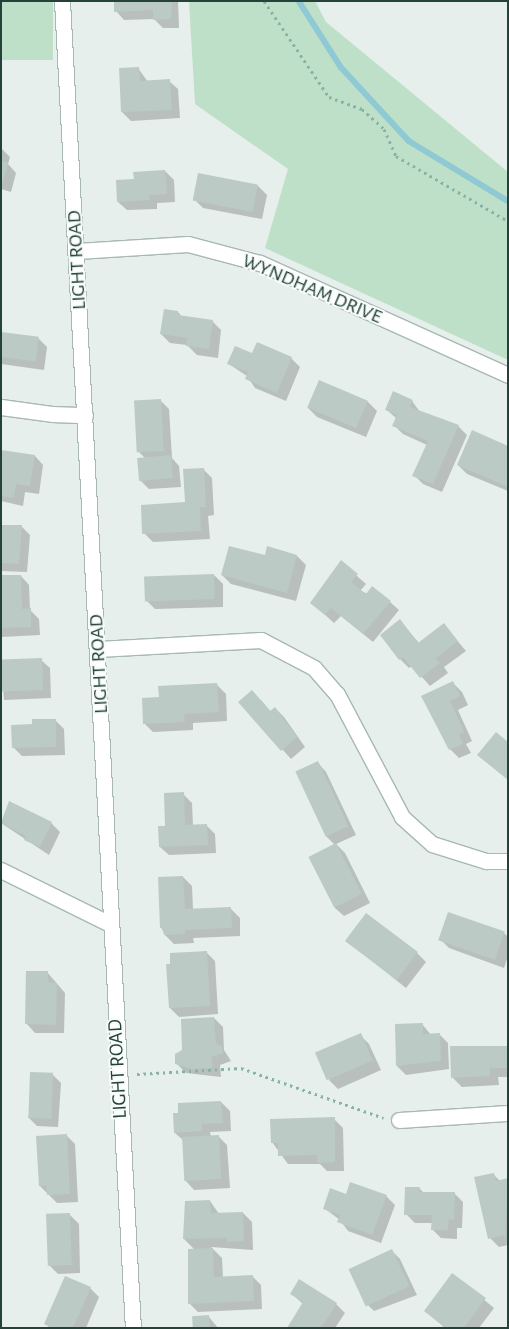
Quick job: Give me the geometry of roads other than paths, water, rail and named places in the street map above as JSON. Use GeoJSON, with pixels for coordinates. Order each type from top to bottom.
{"type":"FeatureCollection","features":[{"type":"Feature","properties":{"kind":"street","name":"LIGHT ROAD"},"geometry":{"type":"LineString","coordinates":[[62,1],[77,251],[110,924],[133,1328]]}},
{"type":"Feature","properties":{"kind":"street","name":"WYNDHAM DRIVE"},"geometry":{"type":"LineString","coordinates":[[77,251],[188,244],[260,263],[508,375]]}},
{"type":"Feature","properties":{"kind":"street"},"geometry":{"type":"LineString","coordinates":[[1,406],[52,414],[85,415]]}},
{"type":"Feature","properties":{"kind":"street"},"geometry":{"type":"LineString","coordinates":[[98,649],[261,640],[314,668],[337,694],[402,817],[432,844],[486,861],[508,861]]}},
{"type":"Feature","properties":{"kind":"street"},"geometry":{"type":"LineString","coordinates":[[1,870],[110,924]]}},
{"type":"Feature","properties":{"kind":"street"},"geometry":{"type":"LineString","coordinates":[[399,1120],[508,1113]]}},
{"type":"Feature","properties":{"kind":"waterway"},"geometry":{"type":"LineString","coordinates":[[299,1],[341,67],[409,141],[508,201]]}}]}
